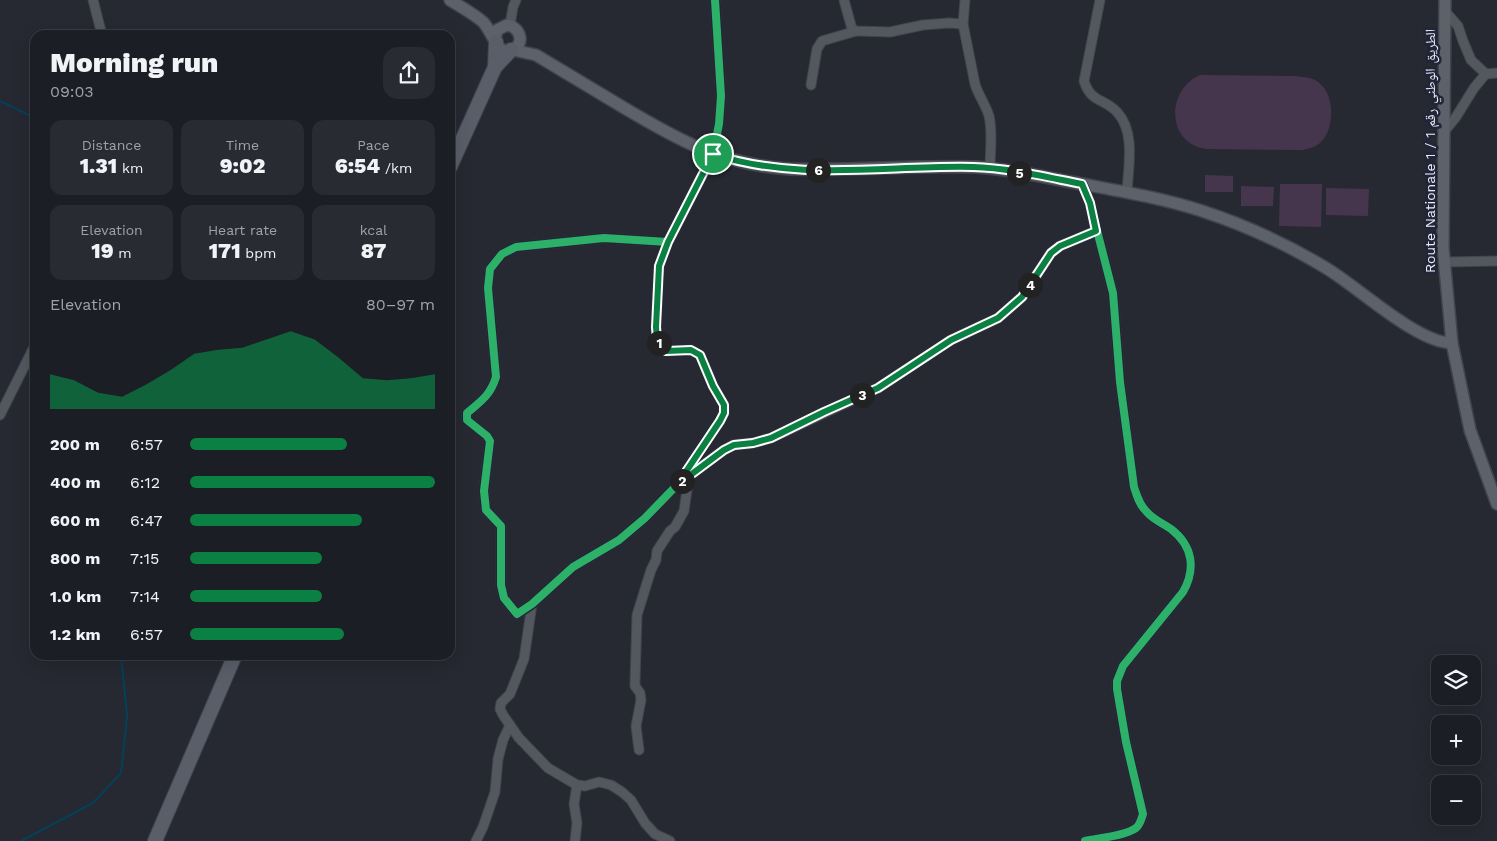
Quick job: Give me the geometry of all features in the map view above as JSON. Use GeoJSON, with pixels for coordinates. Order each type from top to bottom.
{"type":"FeatureCollection","features":[{"type":"Feature","properties":{"kind":"highway"},"geometry":{"type":"LineString","coordinates":[[495,41],[495,67]]}},
{"type":"Feature","properties":{"kind":"highway"},"geometry":{"type":"LineString","coordinates":[[455,156],[495,67],[512,50]]}},
{"type":"Feature","properties":{"kind":"highway"},"geometry":{"type":"LineString","coordinates":[[155,841],[233,660]]}},
{"type":"Feature","properties":{"kind":"main road"},"geometry":{"type":"LineString","coordinates":[[450,0],[482,21],[503,50],[512,50],[536,56],[662,130],[713,154],[751,165],[790,170],[990,168],[1126,192],[1202,211],[1280,243],[1333,272],[1388,312],[1427,337],[1439,342],[1452,343]]}},
{"type":"Feature","properties":{"kind":"main road","name":"Route Nationale 1 / الطريق الوطني رقم 1"},"geometry":{"type":"LineString","coordinates":[[1445,6],[1444,262],[1452,343],[1470,430],[1497,504]]}},
{"type":"Feature","properties":{"kind":"main road"},"geometry":{"type":"LineString","coordinates":[[482,21],[516,28],[536,56]]}},
{"type":"Feature","properties":{"kind":"main road"},"geometry":{"type":"LineString","coordinates":[[495,41],[497,30],[507,25]]}},
{"type":"Feature","properties":{"kind":"main road"},"geometry":{"type":"LineString","coordinates":[[512,50],[519,43],[520,34]]}},
{"type":"Feature","properties":{"kind":"street"},"geometry":{"type":"LineString","coordinates":[[93,0],[101,30]]}},
{"type":"Feature","properties":{"kind":"street"},"geometry":{"type":"LineString","coordinates":[[507,25],[516,0]]}},
{"type":"Feature","properties":{"kind":"street"},"geometry":{"type":"LineString","coordinates":[[668,242],[604,238],[516,247],[502,254],[490,269],[488,288],[496,377],[492,389],[484,400],[467,413],[467,420],[487,436],[490,441],[484,491],[486,510],[501,526],[501,585],[504,598],[517,614],[532,604],[573,567],[619,540],[639,524],[677,485],[724,413],[724,405],[713,386],[700,355],[691,350],[666,351],[657,340],[656,327],[659,266],[668,242],[713,154],[719,124],[721,96],[715,0]]}},
{"type":"Feature","properties":{"kind":"street"},"geometry":{"type":"LineString","coordinates":[[844,0],[852,30],[856,31]]}},
{"type":"Feature","properties":{"kind":"street"},"geometry":{"type":"LineString","coordinates":[[965,0],[963,24],[976,90],[989,116],[990,168]]}},
{"type":"Feature","properties":{"kind":"street"},"geometry":{"type":"LineString","coordinates":[[1100,0],[1084,81],[1087,91],[1096,99],[1118,112],[1125,125],[1129,154],[1126,192]]}},
{"type":"Feature","properties":{"kind":"street"},"geometry":{"type":"LineString","coordinates":[[1445,6],[1458,26],[1464,46],[1471,60],[1486,74]]}},
{"type":"Feature","properties":{"kind":"street"},"geometry":{"type":"LineString","coordinates":[[811,85],[818,49],[822,41],[856,31],[890,32],[923,25],[963,24]]}},
{"type":"Feature","properties":{"kind":"street"},"geometry":{"type":"LineString","coordinates":[[1444,132],[1474,88],[1486,74],[1497,72]]}},
{"type":"Feature","properties":{"kind":"street"},"geometry":{"type":"LineString","coordinates":[[1082,184],[1090,203],[1113,293],[1120,382],[1134,486],[1139,502],[1147,513],[1171,529],[1187,547],[1192,568],[1190,580],[1183,592],[1123,666],[1117,681],[1126,742],[1143,814],[1140,823],[1135,829],[1086,841]]}},
{"type":"Feature","properties":{"kind":"street"},"geometry":{"type":"LineString","coordinates":[[677,485],[724,450],[734,445],[753,443],[771,438],[878,388],[951,340],[998,318],[1022,297],[1051,253],[1060,246],[1096,231]]}},
{"type":"Feature","properties":{"kind":"street"},"geometry":{"type":"LineString","coordinates":[[1444,262],[1497,261]]}},
{"type":"Feature","properties":{"kind":"street"},"geometry":{"type":"LineString","coordinates":[[0,415],[30,355]]}},
{"type":"Feature","properties":{"kind":"street"},"geometry":{"type":"LineString","coordinates":[[639,750],[636,726],[641,700],[640,693],[635,686],[637,616],[651,570],[656,560],[657,551],[684,512],[690,476]]}},
{"type":"Feature","properties":{"kind":"street"},"geometry":{"type":"LineString","coordinates":[[532,604],[524,659],[510,694],[502,703],[500,709],[510,725],[548,768],[578,785],[585,786],[594,782],[612,785],[630,800],[645,823],[655,834],[670,841]]}},
{"type":"Feature","properties":{"kind":"street"},"geometry":{"type":"LineString","coordinates":[[476,841],[495,792],[498,759],[503,740],[510,725]]}},
{"type":"Feature","properties":{"kind":"street"},"geometry":{"type":"LineString","coordinates":[[575,841],[577,823],[574,804],[578,785]]}},
{"type":"Feature","properties":{"kind":"shaded area"},"geometry":{"type":"Polygon","coordinates":[[[1200,75],[1295,76],[1315,80],[1322,85],[1330,100],[1331,118],[1326,135],[1317,145],[1303,150],[1206,149],[1193,145],[1183,137],[1178,127],[1175,115],[1176,103],[1181,92],[1189,82],[1200,75]]]}},
{"type":"Feature","properties":{"kind":"shaded area"},"geometry":{"type":"Polygon","coordinates":[[[1205,175],[1233,176],[1233,192],[1205,192],[1205,175]]]}},
{"type":"Feature","properties":{"kind":"shaded area"},"geometry":{"type":"Polygon","coordinates":[[[1280,184],[1322,184],[1321,227],[1279,226],[1280,184]]]}},
{"type":"Feature","properties":{"kind":"shaded area"},"geometry":{"type":"Polygon","coordinates":[[[1241,186],[1274,187],[1273,206],[1241,206],[1241,186]]]}},
{"type":"Feature","properties":{"kind":"shaded area"},"geometry":{"type":"Polygon","coordinates":[[[1326,188],[1369,189],[1368,216],[1326,215],[1326,188]]]}},
{"type":"Feature","properties":{"kind":"waterway"},"geometry":{"type":"LineString","coordinates":[[0,101],[30,116]]}},
{"type":"Feature","properties":{"kind":"waterway"},"geometry":{"type":"LineString","coordinates":[[21,841],[93,803],[121,773],[127,716],[121,660]]}},
{"type":"Feature","properties":{"kind":"cycle path"},"geometry":{"type":"LineString","coordinates":[[668,242],[604,238],[516,247],[502,254],[490,269],[488,288],[496,377],[488,394],[467,413],[467,420],[487,436],[490,441],[484,491],[486,510],[501,526],[501,585],[504,598],[517,614],[532,604],[573,567],[619,540],[645,518],[677,485],[724,413],[724,405],[713,386],[700,355],[691,350],[666,351],[657,340],[656,327],[659,266],[668,242],[713,154],[719,124],[721,96],[715,0]]}},
{"type":"Feature","properties":{"kind":"cycle path"},"geometry":{"type":"LineString","coordinates":[[1082,184],[1090,203],[1113,293],[1120,382],[1134,487],[1140,503],[1149,514],[1171,529],[1184,543],[1188,550],[1191,566],[1190,575],[1183,592],[1123,666],[1117,681],[1126,742],[1143,814],[1140,822],[1131,831],[1085,841]]}},
{"type":"Feature","properties":{"kind":"route"},"geometry":{"type":"LineString","coordinates":[[713,154],[751,165],[790,170],[975,167],[1008,170],[1082,184],[1090,203],[1096,231],[1060,246],[1051,253],[1022,297],[998,318],[951,340],[878,388],[771,438],[753,443],[734,445],[724,450],[677,485],[720,421],[724,413],[724,405],[713,386],[700,355],[695,350],[666,351],[657,340],[657,282],[659,266],[668,242],[713,154]]}}]}
